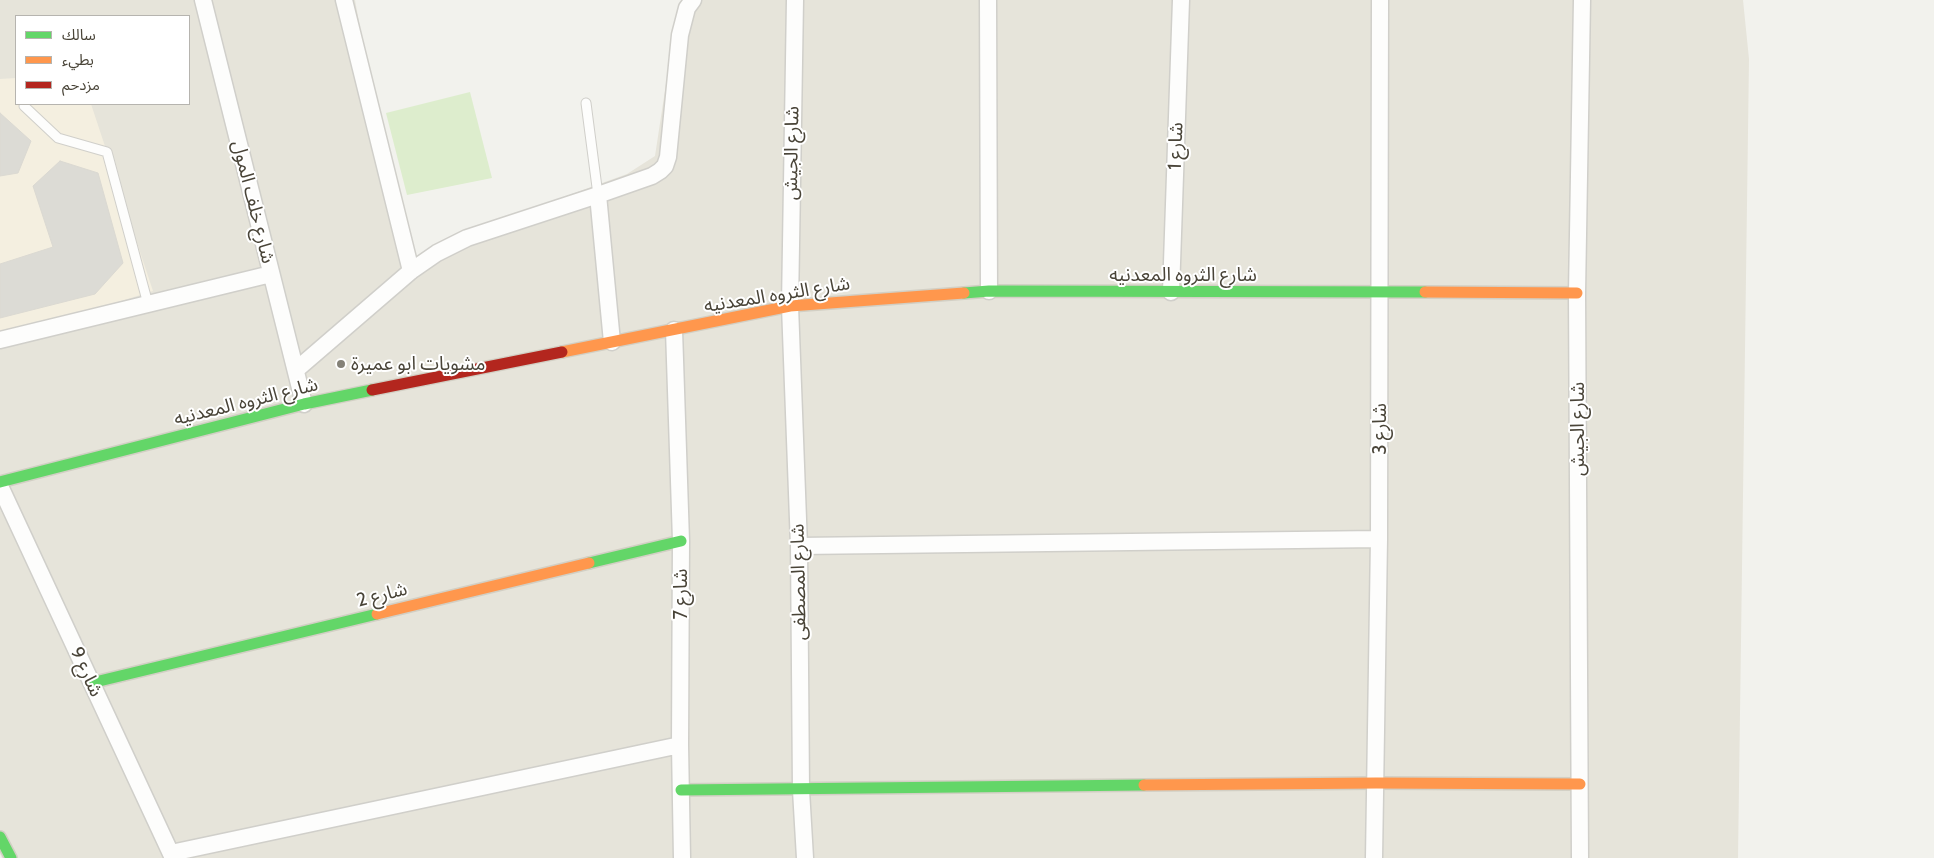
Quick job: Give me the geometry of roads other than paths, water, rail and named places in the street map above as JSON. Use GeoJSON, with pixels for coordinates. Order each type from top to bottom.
{"type":"FeatureCollection","features":[{"type":"Feature","properties":{"kind":"street","name":"شارع خلف المول"},"geometry":{"type":"LineString","coordinates":[[203,0],[304,404]]}},
{"type":"Feature","properties":{"kind":"street"},"geometry":{"type":"LineString","coordinates":[[344,0],[411,272]]}},
{"type":"Feature","properties":{"kind":"street"},"geometry":{"type":"LineString","coordinates":[[296,370],[411,272],[437,253],[467,238],[652,176],[665,166],[668,157],[680,35],[687,8],[693,0]]}},
{"type":"Feature","properties":{"kind":"street","name":"شارع الجيش"},"geometry":{"type":"LineString","coordinates":[[790,306],[795,0]]}},
{"type":"Feature","properties":{"kind":"street"},"geometry":{"type":"LineString","coordinates":[[988,0],[989,292]]}},
{"type":"Feature","properties":{"kind":"street","name":"شارع 1"},"geometry":{"type":"LineString","coordinates":[[1171,292],[1181,0]]}},
{"type":"Feature","properties":{"kind":"street","name":"شارع 3"},"geometry":{"type":"LineString","coordinates":[[1374,858],[1379,539],[1380,0]]}},
{"type":"Feature","properties":{"kind":"street","name":"شارع الجيش"},"geometry":{"type":"LineString","coordinates":[[1580,858],[1577,294],[1582,0]]}},
{"type":"Feature","properties":{"kind":"street"},"geometry":{"type":"LineString","coordinates":[[598,195],[612,342]]}},
{"type":"Feature","properties":{"kind":"street"},"geometry":{"type":"LineString","coordinates":[[0,340],[272,274]]}},
{"type":"Feature","properties":{"kind":"street","name":"شارع الثروه المعدنيه"},"geometry":{"type":"LineString","coordinates":[[0,484],[304,404],[790,306],[889,296],[989,292],[1577,294]]}},
{"type":"Feature","properties":{"kind":"street","name":"شارع المصطفى"},"geometry":{"type":"LineString","coordinates":[[790,306],[799,546],[801,790],[805,858]]}},
{"type":"Feature","properties":{"kind":"street","name":"شارع 7"},"geometry":{"type":"LineString","coordinates":[[674,330],[682,541],[680,745],[682,858]]}},
{"type":"Feature","properties":{"kind":"street","name":"شارع 9"},"geometry":{"type":"LineString","coordinates":[[0,484],[172,856]]}},
{"type":"Feature","properties":{"kind":"street"},"geometry":{"type":"LineString","coordinates":[[799,546],[1379,539]]}},
{"type":"Feature","properties":{"kind":"street","name":"شارع 2"},"geometry":{"type":"LineString","coordinates":[[91,683],[682,541]]}},
{"type":"Feature","properties":{"kind":"street"},"geometry":{"type":"LineString","coordinates":[[172,856],[680,745]]}},
{"type":"Feature","properties":{"kind":"street"},"geometry":{"type":"LineString","coordinates":[[681,790],[1376,783],[1580,784]]}},
{"type":"Feature","properties":{"kind":"street"},"geometry":{"type":"LineString","coordinates":[[0,837],[11,858]]}},
{"type":"Feature","properties":{"kind":"lane"},"geometry":{"type":"LineString","coordinates":[[586,103],[598,195]]}},
{"type":"Feature","properties":{"kind":"lane"},"geometry":{"type":"LineString","coordinates":[[24,106],[58,138],[107,152],[148,304]]}},
{"type":"Feature","properties":{"kind":"place","name":"مشويات ابو عميرة"},"geometry":{"type":"Point","coordinates":[341,364]}}]}
